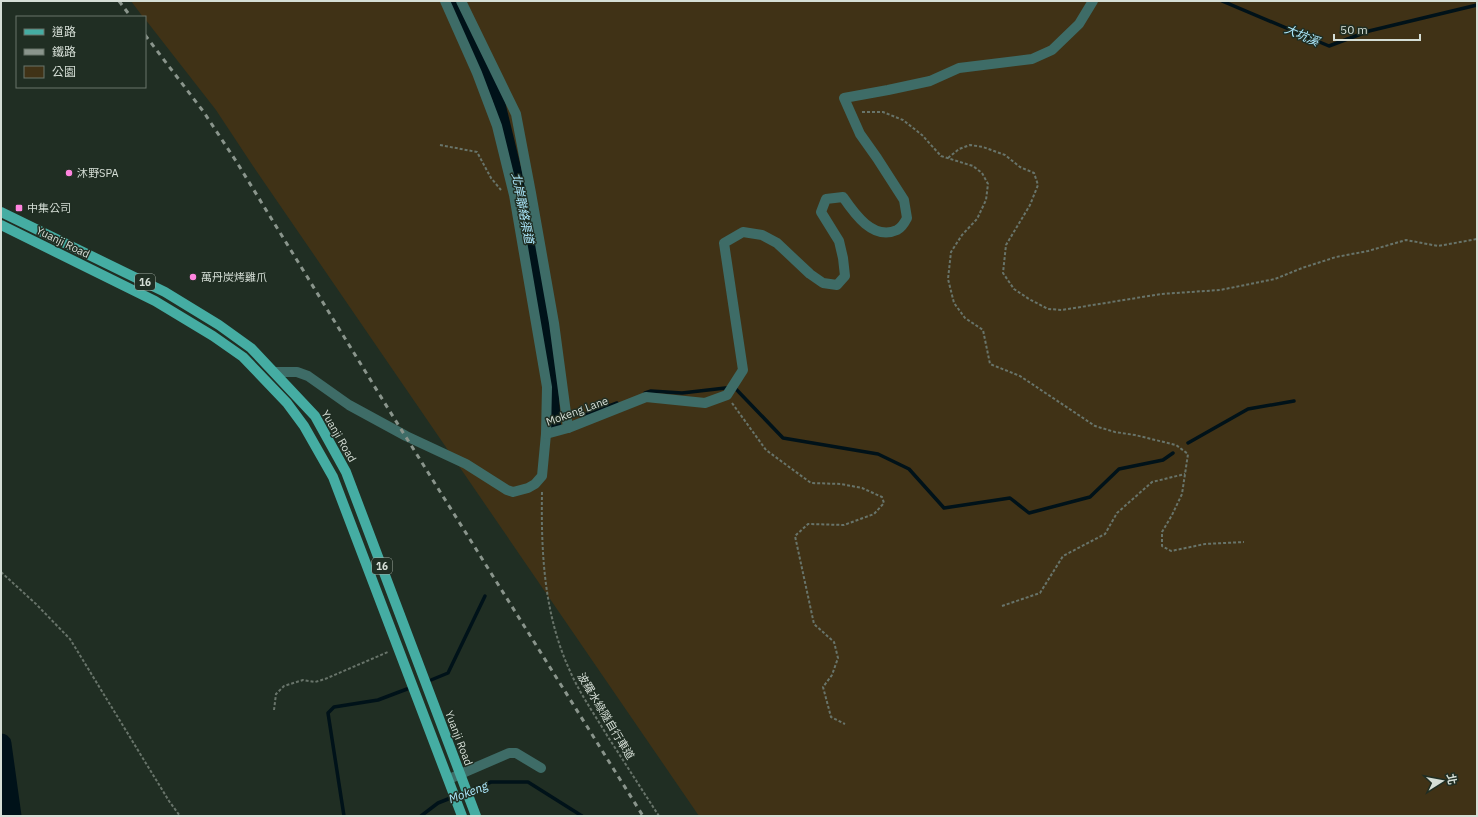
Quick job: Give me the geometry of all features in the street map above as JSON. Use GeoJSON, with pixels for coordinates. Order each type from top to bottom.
{"type":"FeatureCollection","features":[{"type":"Feature","properties":{"kind":"main road","name":"Yuanji Road"},"geometry":{"type":"LineString","coordinates":[[1,212],[165,292],[219,325],[245,344],[275,372],[315,416],[346,472],[460,775]]}},
{"type":"Feature","properties":{"kind":"main road","name":"Yuanji Road"},"geometry":{"type":"LineString","coordinates":[[1,225],[155,301],[213,336],[243,357],[287,403],[304,426],[333,478],[449,779]]}},
{"type":"Feature","properties":{"kind":"main road","name":"16"},"geometry":{"type":"LineString","coordinates":[[460,775],[474,812]]}},
{"type":"Feature","properties":{"kind":"main road","name":"16"},"geometry":{"type":"LineString","coordinates":[[449,779],[462,814]]}},
{"type":"Feature","properties":{"kind":"lane"},"geometry":{"type":"LineString","coordinates":[[445,1],[497,126],[514,195],[547,387],[546,434]]}},
{"type":"Feature","properties":{"kind":"lane"},"geometry":{"type":"LineString","coordinates":[[462,1],[516,114],[554,323],[568,428]]}},
{"type":"Feature","properties":{"kind":"lane"},"geometry":{"type":"LineString","coordinates":[[727,395],[743,370],[724,243],[743,232],[762,234],[777,243],[810,274],[823,283],[837,285],[845,276],[843,258],[840,241],[821,212],[826,199],[843,197],[856,215],[867,226],[884,232],[898,230],[907,218],[904,200],[860,134],[844,98],[930,80],[960,68],[1032,59],[1052,50],[1079,24],[1093,1]]}},
{"type":"Feature","properties":{"kind":"lane"},"geometry":{"type":"LineString","coordinates":[[514,195],[531,193]]}},
{"type":"Feature","properties":{"kind":"lane"},"geometry":{"type":"LineString","coordinates":[[275,372],[297,372],[308,376],[349,406],[406,436],[466,464],[507,490],[514,492],[528,488],[535,484],[542,476]]}},
{"type":"Feature","properties":{"kind":"lane","name":"Mokeng Lane"},"geometry":{"type":"LineString","coordinates":[[542,476],[546,434],[568,428],[646,397],[705,402],[727,395]]}},
{"type":"Feature","properties":{"kind":"lane"},"geometry":{"type":"LineString","coordinates":[[449,779],[509,753],[516,753],[540,768]]}},
{"type":"Feature","properties":{"kind":"path"},"geometry":{"type":"LineString","coordinates":[[851,112],[883,112],[903,120],[922,135],[941,156],[973,166],[982,174],[988,184],[986,200],[977,219],[962,235],[951,252],[948,279],[954,303],[965,318],[983,330],[990,364],[1020,376],[1095,426],[1115,432],[1135,435],[1176,445],[1188,454],[1182,494],[1162,532],[1162,546],[1171,551],[1205,544],[1244,542]]}},
{"type":"Feature","properties":{"kind":"path"},"geometry":{"type":"LineString","coordinates":[[440,145],[477,152],[491,178],[501,190],[514,195]]}},
{"type":"Feature","properties":{"kind":"path"},"geometry":{"type":"LineString","coordinates":[[948,158],[959,149],[970,146],[983,147],[1005,155],[1020,167],[1034,174],[1038,185],[1030,204],[1006,246],[1003,273],[1014,289],[1048,309],[1062,310],[1161,294],[1220,290],[1275,279],[1336,257],[1368,251],[1406,240],[1438,246],[1477,239]]}},
{"type":"Feature","properties":{"kind":"path"},"geometry":{"type":"LineString","coordinates":[[727,395],[766,450],[811,483],[841,484],[862,488],[882,497],[884,503],[874,514],[844,525],[808,524],[795,536],[814,624],[834,642],[838,658],[832,675],[823,687],[831,717],[845,724]]}},
{"type":"Feature","properties":{"kind":"path"},"geometry":{"type":"LineString","coordinates":[[1002,606],[1040,593],[1063,556],[1105,534],[1117,513],[1152,482],[1185,474]]}},
{"type":"Feature","properties":{"kind":"path","name":"波羅水綠隧自行車道"},"geometry":{"type":"LineString","coordinates":[[542,476],[541,540],[548,599],[556,634],[570,670],[587,704],[659,816]]}},
{"type":"Feature","properties":{"kind":"path"},"geometry":{"type":"LineString","coordinates":[[1,572],[36,604],[70,639],[169,801],[180,816]]}},
{"type":"Feature","properties":{"kind":"path"},"geometry":{"type":"LineString","coordinates":[[274,710],[276,694],[284,686],[302,680],[315,682],[325,679],[398,648]]}},
{"type":"Feature","properties":{"kind":"green space"},"geometry":{"type":"Polygon","coordinates":[[[131,1],[1477,1],[1477,816],[699,816],[216,110],[146,20],[146,16],[142,16],[131,1]]]}},
{"type":"Feature","properties":{"kind":"waterway","name":"北岸聯絡渠道"},"geometry":{"type":"LineString","coordinates":[[452,1],[498,98],[524,205],[551,369],[555,425]]}},
{"type":"Feature","properties":{"kind":"waterway","name":"大坑溪"},"geometry":{"type":"LineString","coordinates":[[1222,1],[1329,46],[1369,31],[1477,5]]}},
{"type":"Feature","properties":{"kind":"waterway"},"geometry":{"type":"LineString","coordinates":[[645,393],[651,391],[682,393],[734,387],[783,438],[878,454],[909,469],[944,508],[1010,498],[1029,513],[1090,497],[1119,469],[1163,460],[1173,453]]}},
{"type":"Feature","properties":{"kind":"waterway"},"geometry":{"type":"LineString","coordinates":[[1188,443],[1248,409],[1294,401]]}},
{"type":"Feature","properties":{"kind":"waterway"},"geometry":{"type":"LineString","coordinates":[[585,415],[617,403]]}},
{"type":"Feature","properties":{"kind":"waterway"},"geometry":{"type":"LineString","coordinates":[[431,680],[448,673],[485,596]]}},
{"type":"Feature","properties":{"kind":"waterway"},"geometry":{"type":"LineString","coordinates":[[344,816],[328,713],[334,707],[378,700],[407,689]]}},
{"type":"Feature","properties":{"kind":"waterway"},"geometry":{"type":"LineString","coordinates":[[1,744],[11,816]]}},
{"type":"Feature","properties":{"kind":"waterway","name":"Mokeng"},"geometry":{"type":"LineString","coordinates":[[421,816],[438,803],[491,782],[528,782],[582,816]]}},
{"type":"Feature","properties":{"kind":"railway"},"geometry":{"type":"LineString","coordinates":[[119,1],[130,16]]}},
{"type":"Feature","properties":{"kind":"railway"},"geometry":{"type":"LineString","coordinates":[[146,36],[203,111],[236,161],[389,410],[643,816]]}},
{"type":"Feature","properties":{"kind":"place","name":"沐野SPA"},"geometry":{"type":"Point","coordinates":[69,173]}},
{"type":"Feature","properties":{"kind":"place","name":"中集公司"},"geometry":{"type":"Point","coordinates":[19,208]}},
{"type":"Feature","properties":{"kind":"place","name":"萬丹炭烤雞爪"},"geometry":{"type":"Point","coordinates":[193,277]}}]}
